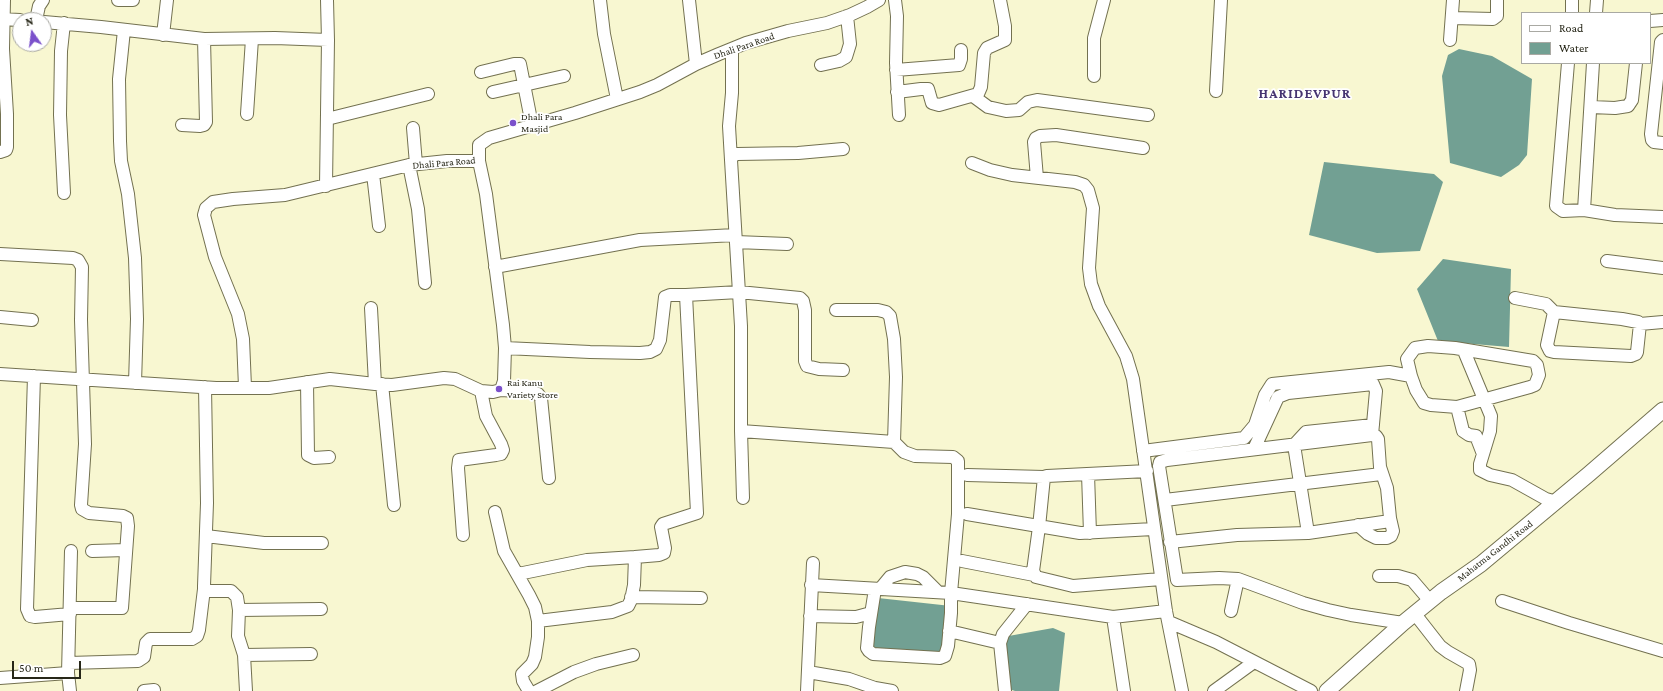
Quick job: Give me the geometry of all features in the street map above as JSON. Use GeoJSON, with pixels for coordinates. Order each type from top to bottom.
{"type":"FeatureCollection","features":[{"type":"Feature","properties":{"kind":"main road","name":"Mahatma Gandhi Road"},"geometry":{"type":"LineString","coordinates":[[1327,691],[1403,623],[1482,564],[1557,502],[1663,410]]}},
{"type":"Feature","properties":{"kind":"street"},"geometry":{"type":"LineString","coordinates":[[0,152],[6,150],[7,147],[7,114],[1,19],[4,0]]}},
{"type":"Feature","properties":{"kind":"street"},"geometry":{"type":"LineString","coordinates":[[38,12],[39,6],[43,0]]}},
{"type":"Feature","properties":{"kind":"street"},"geometry":{"type":"LineString","coordinates":[[118,0],[133,0]]}},
{"type":"Feature","properties":{"kind":"street"},"geometry":{"type":"LineString","coordinates":[[163,35],[168,0]]}},
{"type":"Feature","properties":{"kind":"street"},"geometry":{"type":"LineString","coordinates":[[326,186],[328,40],[327,0]]}},
{"type":"Feature","properties":{"kind":"street"},"geometry":{"type":"LineString","coordinates":[[600,0],[604,34],[617,98]]}},
{"type":"Feature","properties":{"kind":"street"},"geometry":{"type":"LineString","coordinates":[[689,0],[696,64]]}},
{"type":"Feature","properties":{"kind":"street","name":"Dhali Para Road"},"geometry":{"type":"LineString","coordinates":[[245,387],[243,339],[239,320],[231,294],[215,257],[204,215],[206,208],[213,202],[233,198],[285,195],[413,165],[479,161],[478,150],[479,145],[482,142],[532,125],[575,113],[657,85],[696,64],[732,49],[788,31],[826,23],[847,16],[866,4],[879,0]]}},
{"type":"Feature","properties":{"kind":"street"},"geometry":{"type":"LineString","coordinates":[[895,0],[897,16],[896,70],[899,115]]}},
{"type":"Feature","properties":{"kind":"street"},"geometry":{"type":"LineString","coordinates":[[897,92],[928,89],[932,103],[939,106],[978,94],[981,87],[985,50],[1005,40],[1000,0]]}},
{"type":"Feature","properties":{"kind":"street"},"geometry":{"type":"LineString","coordinates":[[1094,76],[1094,38],[1104,0]]}},
{"type":"Feature","properties":{"kind":"street"},"geometry":{"type":"LineString","coordinates":[[1216,91],[1220,0]]}},
{"type":"Feature","properties":{"kind":"street"},"geometry":{"type":"LineString","coordinates":[[1450,40],[1453,0]]}},
{"type":"Feature","properties":{"kind":"street"},"geometry":{"type":"LineString","coordinates":[[1452,18],[1493,19],[1497,16],[1498,12],[1497,0]]}},
{"type":"Feature","properties":{"kind":"street"},"geometry":{"type":"LineString","coordinates":[[1572,0],[1572,12]]}},
{"type":"Feature","properties":{"kind":"street"},"geometry":{"type":"LineString","coordinates":[[1596,12],[1597,0]]}},
{"type":"Feature","properties":{"kind":"street"},"geometry":{"type":"LineString","coordinates":[[821,65],[839,61],[846,57],[850,44],[847,16]]}},
{"type":"Feature","properties":{"kind":"street"},"geometry":{"type":"LineString","coordinates":[[1,19],[12,20]]}},
{"type":"Feature","properties":{"kind":"street"},"geometry":{"type":"LineString","coordinates":[[1651,21],[1663,20]]}},
{"type":"Feature","properties":{"kind":"street"},"geometry":{"type":"LineString","coordinates":[[52,22],[204,39],[252,38],[328,40]]}},
{"type":"Feature","properties":{"kind":"street"},"geometry":{"type":"LineString","coordinates":[[64,23],[61,51],[60,115],[64,193]]}},
{"type":"Feature","properties":{"kind":"street"},"geometry":{"type":"LineString","coordinates":[[124,30],[119,79],[120,141],[121,161],[128,194],[135,258],[137,319],[135,383]]}},
{"type":"Feature","properties":{"kind":"street"},"geometry":{"type":"LineString","coordinates":[[247,114],[252,38]]}},
{"type":"Feature","properties":{"kind":"street"},"geometry":{"type":"LineString","coordinates":[[182,125],[200,126],[204,125],[206,122],[204,39]]}},
{"type":"Feature","properties":{"kind":"street"},"geometry":{"type":"LineString","coordinates":[[1663,40],[1661,70],[1651,134],[1654,142],[1663,143]]}},
{"type":"Feature","properties":{"kind":"street"},"geometry":{"type":"LineString","coordinates":[[732,49],[732,93],[729,126],[741,340],[743,498]]}},
{"type":"Feature","properties":{"kind":"street"},"geometry":{"type":"LineString","coordinates":[[896,70],[959,65],[961,62],[961,50]]}},
{"type":"Feature","properties":{"kind":"street"},"geometry":{"type":"LineString","coordinates":[[481,72],[518,63],[522,67],[532,125]]}},
{"type":"Feature","properties":{"kind":"street"},"geometry":{"type":"LineString","coordinates":[[1568,64],[1556,206],[1563,212],[1584,210],[1615,215],[1663,217]]}},
{"type":"Feature","properties":{"kind":"street"},"geometry":{"type":"LineString","coordinates":[[1584,210],[1593,64]]}},
{"type":"Feature","properties":{"kind":"street"},"geometry":{"type":"LineString","coordinates":[[1591,107],[1615,108],[1628,106],[1632,100],[1636,64]]}},
{"type":"Feature","properties":{"kind":"street"},"geometry":{"type":"LineString","coordinates":[[493,92],[564,76]]}},
{"type":"Feature","properties":{"kind":"street"},"geometry":{"type":"LineString","coordinates":[[327,118],[428,94]]}},
{"type":"Feature","properties":{"kind":"street"},"geometry":{"type":"LineString","coordinates":[[973,96],[988,107],[1006,111],[1019,110],[1028,102],[1037,100],[1148,115]]}},
{"type":"Feature","properties":{"kind":"street"},"geometry":{"type":"LineString","coordinates":[[413,128],[413,165],[425,283]]}},
{"type":"Feature","properties":{"kind":"street"},"geometry":{"type":"LineString","coordinates":[[1037,178],[1034,142],[1036,138],[1040,136],[1056,135],[1143,148]]}},
{"type":"Feature","properties":{"kind":"street"},"geometry":{"type":"LineString","coordinates":[[731,160],[733,156],[737,154],[798,153],[843,149]]}},
{"type":"Feature","properties":{"kind":"street"},"geometry":{"type":"LineString","coordinates":[[479,161],[486,194],[505,348],[504,381],[501,390]]}},
{"type":"Feature","properties":{"kind":"street"},"geometry":{"type":"LineString","coordinates":[[972,163],[1000,173],[1075,182],[1084,185],[1088,190],[1094,208],[1089,268],[1091,284],[1099,306],[1126,356],[1133,379],[1147,471],[1153,529],[1167,617],[1182,691]]}},
{"type":"Feature","properties":{"kind":"street"},"geometry":{"type":"LineString","coordinates":[[373,174],[379,226]]}},
{"type":"Feature","properties":{"kind":"street"},"geometry":{"type":"LineString","coordinates":[[495,267],[640,240],[735,239],[787,244]]}},
{"type":"Feature","properties":{"kind":"street"},"geometry":{"type":"LineString","coordinates":[[0,254],[73,258],[80,262],[82,266],[82,380],[85,444],[82,509],[89,513],[124,516],[126,518],[128,526],[122,608],[70,611],[34,617],[30,616],[27,609],[34,376]]}},
{"type":"Feature","properties":{"kind":"street"},"geometry":{"type":"LineString","coordinates":[[1607,261],[1663,268]]}},
{"type":"Feature","properties":{"kind":"street"},"geometry":{"type":"LineString","coordinates":[[505,348],[590,352],[650,352],[656,349],[660,340],[665,297],[670,295],[739,292],[800,298],[803,301],[805,310],[804,361],[807,366],[818,369],[843,370]]}},
{"type":"Feature","properties":{"kind":"street"},"geometry":{"type":"LineString","coordinates":[[518,574],[587,560],[659,555],[664,553],[665,548],[661,527],[662,524],[698,513],[686,295]]}},
{"type":"Feature","properties":{"kind":"street"},"geometry":{"type":"LineString","coordinates":[[1515,298],[1542,302],[1550,306],[1554,312],[1548,345],[1550,351],[1554,352],[1631,356],[1637,352],[1640,324]]}},
{"type":"Feature","properties":{"kind":"street"},"geometry":{"type":"LineString","coordinates":[[371,308],[378,384],[394,505]]}},
{"type":"Feature","properties":{"kind":"street"},"geometry":{"type":"LineString","coordinates":[[836,310],[878,310],[886,312],[890,316],[894,339],[896,377],[894,442]]}},
{"type":"Feature","properties":{"kind":"street"},"geometry":{"type":"LineString","coordinates":[[1554,312],[1622,319],[1635,321],[1640,324],[1663,322]]}},
{"type":"Feature","properties":{"kind":"street"},"geometry":{"type":"LineString","coordinates":[[0,317],[32,320]]}},
{"type":"Feature","properties":{"kind":"street"},"geometry":{"type":"LineString","coordinates":[[1428,346],[1464,351],[1533,361],[1537,365],[1539,374],[1535,385],[1457,407],[1424,403],[1416,390],[1407,359],[1415,348],[1428,346]]}},
{"type":"Feature","properties":{"kind":"street"},"geometry":{"type":"LineString","coordinates":[[1464,351],[1491,416],[1491,423],[1480,468],[1482,472],[1512,480],[1546,499],[1557,502]]}},
{"type":"Feature","properties":{"kind":"street"},"geometry":{"type":"LineString","coordinates":[[1143,451],[1244,438],[1254,425],[1265,395],[1272,384],[1389,372],[1412,376]]}},
{"type":"Feature","properties":{"kind":"street"},"geometry":{"type":"LineString","coordinates":[[0,374],[205,387],[269,388],[292,386],[307,382],[330,379],[392,385],[444,378],[455,379],[480,391],[493,392],[501,390],[532,392],[538,394],[541,398],[549,478]]}},
{"type":"Feature","properties":{"kind":"street"},"geometry":{"type":"LineString","coordinates":[[307,382],[307,450],[310,457],[329,457]]}},
{"type":"Feature","properties":{"kind":"street"},"geometry":{"type":"LineString","coordinates":[[1254,449],[1278,397],[1288,393],[1373,384],[1376,391],[1373,430],[1378,439],[1381,474],[1386,488],[1390,521],[1393,531],[1391,536],[1387,538],[1376,538],[1368,534],[1358,525]]}},
{"type":"Feature","properties":{"kind":"street"},"geometry":{"type":"LineString","coordinates":[[0,678],[68,668],[138,661],[144,657],[146,643],[150,639],[192,639],[197,636],[204,589],[206,536],[207,503],[205,387]]}},
{"type":"Feature","properties":{"kind":"street"},"geometry":{"type":"LineString","coordinates":[[463,535],[458,468],[459,460],[501,454],[503,450],[486,416],[480,391]]}},
{"type":"Feature","properties":{"kind":"street"},"geometry":{"type":"LineString","coordinates":[[1457,407],[1463,431],[1469,435],[1476,436],[1483,454]]}},
{"type":"Feature","properties":{"kind":"street"},"geometry":{"type":"LineString","coordinates":[[1373,430],[1294,445],[1164,460],[1160,462],[1159,470],[1165,500],[1170,542],[1176,580],[1219,578],[1238,579],[1297,601],[1328,610],[1403,623]]}},
{"type":"Feature","properties":{"kind":"street"},"geometry":{"type":"LineString","coordinates":[[741,431],[894,442],[904,452],[915,456],[953,457],[958,461],[958,514],[944,593],[949,631],[947,654],[943,658],[873,654],[869,651],[867,648],[871,613],[878,589],[890,578],[905,572],[917,574],[922,576],[944,593]]}},
{"type":"Feature","properties":{"kind":"street"},"geometry":{"type":"LineString","coordinates":[[1294,445],[1308,533]]}},
{"type":"Feature","properties":{"kind":"street"},"geometry":{"type":"LineString","coordinates":[[967,475],[1044,477],[1147,471]]}},
{"type":"Feature","properties":{"kind":"street"},"geometry":{"type":"LineString","coordinates":[[1088,474],[1090,533]]}},
{"type":"Feature","properties":{"kind":"street"},"geometry":{"type":"LineString","coordinates":[[1165,500],[1300,485],[1381,474]]}},
{"type":"Feature","properties":{"kind":"street"},"geometry":{"type":"LineString","coordinates":[[1034,575],[1033,567],[1040,527],[1044,477]]}},
{"type":"Feature","properties":{"kind":"street"},"geometry":{"type":"LineString","coordinates":[[495,512],[504,551],[529,594],[535,607],[538,621],[538,636],[535,657],[532,664],[522,674],[523,681],[528,691]]}},
{"type":"Feature","properties":{"kind":"street"},"geometry":{"type":"LineString","coordinates":[[967,514],[1080,533],[1153,529]]}},
{"type":"Feature","properties":{"kind":"street"},"geometry":{"type":"LineString","coordinates":[[1170,542],[1237,535],[1308,533],[1390,521]]}},
{"type":"Feature","properties":{"kind":"street"},"geometry":{"type":"LineString","coordinates":[[206,536],[264,543],[322,544]]}},
{"type":"Feature","properties":{"kind":"street"},"geometry":{"type":"LineString","coordinates":[[92,551],[126,550]]}},
{"type":"Feature","properties":{"kind":"street"},"geometry":{"type":"LineString","coordinates":[[70,691],[68,668],[71,551]]}},
{"type":"Feature","properties":{"kind":"street"},"geometry":{"type":"LineString","coordinates":[[538,621],[612,612],[628,606],[634,578],[634,557]]}},
{"type":"Feature","properties":{"kind":"street"},"geometry":{"type":"LineString","coordinates":[[962,561],[1034,575],[1036,577],[1073,586],[1161,579]]}},
{"type":"Feature","properties":{"kind":"street"},"geometry":{"type":"LineString","coordinates":[[807,691],[813,563]]}},
{"type":"Feature","properties":{"kind":"street"},"geometry":{"type":"LineString","coordinates":[[1380,576],[1398,576],[1412,580],[1430,602]]}},
{"type":"Feature","properties":{"kind":"street"},"geometry":{"type":"LineString","coordinates":[[1231,611],[1238,579]]}},
{"type":"Feature","properties":{"kind":"street"},"geometry":{"type":"LineString","coordinates":[[811,585],[944,593],[1027,604],[1113,618],[1167,617],[1311,691]]}},
{"type":"Feature","properties":{"kind":"street"},"geometry":{"type":"LineString","coordinates":[[204,589],[208,591],[234,593],[237,596],[239,610],[238,636],[244,655],[246,691]]}},
{"type":"Feature","properties":{"kind":"street"},"geometry":{"type":"LineString","coordinates":[[631,597],[701,598]]}},
{"type":"Feature","properties":{"kind":"street"},"geometry":{"type":"LineString","coordinates":[[1502,601],[1663,651]]}},
{"type":"Feature","properties":{"kind":"street"},"geometry":{"type":"LineString","coordinates":[[1005,691],[1000,643],[1003,634],[1027,604]]}},
{"type":"Feature","properties":{"kind":"street"},"geometry":{"type":"LineString","coordinates":[[239,610],[321,609]]}},
{"type":"Feature","properties":{"kind":"street"},"geometry":{"type":"LineString","coordinates":[[810,616],[856,617],[871,613]]}},
{"type":"Feature","properties":{"kind":"street"},"geometry":{"type":"LineString","coordinates":[[1415,614],[1440,646],[1469,664],[1470,670],[1466,691]]}},
{"type":"Feature","properties":{"kind":"street"},"geometry":{"type":"LineString","coordinates":[[1113,618],[1124,691]]}},
{"type":"Feature","properties":{"kind":"street"},"geometry":{"type":"LineString","coordinates":[[949,631],[1000,643]]}},
{"type":"Feature","properties":{"kind":"street"},"geometry":{"type":"LineString","coordinates":[[244,655],[311,654]]}},
{"type":"Feature","properties":{"kind":"street"},"geometry":{"type":"LineString","coordinates":[[537,691],[574,672],[596,664],[633,655]]}},
{"type":"Feature","properties":{"kind":"street"},"geometry":{"type":"LineString","coordinates":[[1214,691],[1254,662]]}},
{"type":"Feature","properties":{"kind":"street"},"geometry":{"type":"LineString","coordinates":[[808,672],[849,679],[875,688],[892,691]]}},
{"type":"Feature","properties":{"kind":"water"},"geometry":{"type":"Polygon","coordinates":[[[1459,49],[1492,56],[1532,79],[1527,155],[1519,165],[1501,177],[1450,163],[1442,76],[1448,55],[1459,49]]]}},
{"type":"Feature","properties":{"kind":"water"},"geometry":{"type":"Polygon","coordinates":[[[1324,162],[1434,174],[1443,182],[1420,251],[1377,253],[1309,235],[1324,162]]]}},
{"type":"Feature","properties":{"kind":"water"},"geometry":{"type":"Polygon","coordinates":[[[1443,259],[1511,269],[1509,347],[1438,341],[1417,289],[1443,259]]]}},
{"type":"Feature","properties":{"kind":"water"},"geometry":{"type":"Polygon","coordinates":[[[878,598],[951,606],[946,656],[880,650],[869,644],[878,598]]]}},
{"type":"Feature","properties":{"kind":"water"},"geometry":{"type":"Polygon","coordinates":[[[1053,628],[1065,633],[1059,691],[1015,691],[1009,689],[1003,637],[1053,628]]]}},
{"type":"Feature","properties":{"kind":"place","name":"Dhali Para Masjid"},"geometry":{"type":"Point","coordinates":[513,123]}},
{"type":"Feature","properties":{"kind":"place","name":"Rai Kanu Variety Store"},"geometry":{"type":"Point","coordinates":[499,389]}},
{"type":"Feature","properties":{"kind":"district","name":"HARIDEVPUR"},"geometry":{"type":"Point","coordinates":[1305,94]}}]}
